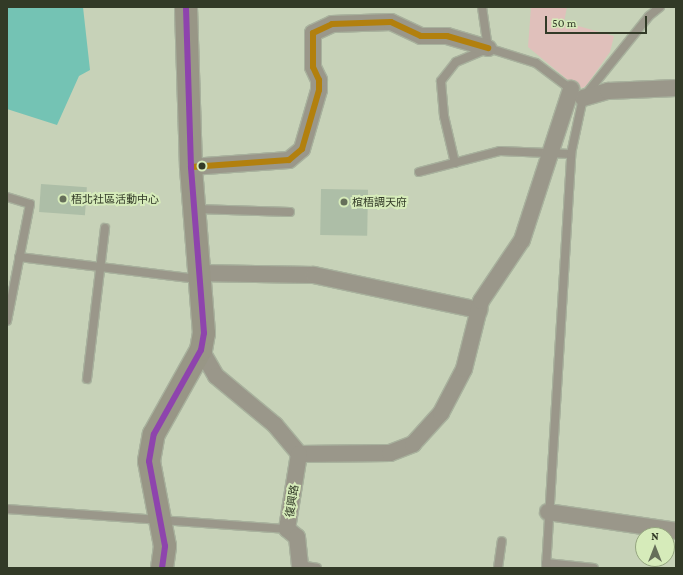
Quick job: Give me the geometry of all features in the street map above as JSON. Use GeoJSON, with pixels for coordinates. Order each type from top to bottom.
{"type":"FeatureCollection","features":[{"type":"Feature","properties":{"kind":"street"},"geometry":{"type":"LineString","coordinates":[[162,568],[165,546],[149,461],[154,434],[201,350],[204,333],[193,209],[186,7]]}},
{"type":"Feature","properties":{"kind":"street"},"geometry":{"type":"LineString","coordinates":[[191,167],[289,160],[302,149],[319,90],[313,60],[313,33],[332,24],[391,22],[421,36],[447,36],[488,48]]}},
{"type":"Feature","properties":{"kind":"street"},"geometry":{"type":"LineString","coordinates":[[201,350],[216,376],[275,424],[299,454],[390,454],[413,444],[441,413],[464,369],[479,310],[522,240],[550,150],[577,94],[676,88]]}},
{"type":"Feature","properties":{"kind":"street"},"geometry":{"type":"LineString","coordinates":[[198,276],[314,275],[479,310]]}},
{"type":"Feature","properties":{"kind":"street","name":"復興路"},"geometry":{"type":"LineString","coordinates":[[299,454],[287,529],[297,537],[300,566]]}},
{"type":"Feature","properties":{"kind":"street"},"geometry":{"type":"LineString","coordinates":[[548,512],[676,531]]}},
{"type":"Feature","properties":{"kind":"lane"},"geometry":{"type":"LineString","coordinates":[[482,7],[488,48]]}},
{"type":"Feature","properties":{"kind":"lane"},"geometry":{"type":"LineString","coordinates":[[594,568],[546,565],[548,512],[571,154],[577,94],[649,16],[660,7]]}},
{"type":"Feature","properties":{"kind":"lane"},"geometry":{"type":"LineString","coordinates":[[455,163],[444,116],[441,81],[456,62],[488,48],[536,63],[577,94]]}},
{"type":"Feature","properties":{"kind":"lane"},"geometry":{"type":"LineString","coordinates":[[419,172],[500,151],[550,150],[571,154]]}},
{"type":"Feature","properties":{"kind":"lane"},"geometry":{"type":"LineString","coordinates":[[7,197],[30,204],[7,321]]}},
{"type":"Feature","properties":{"kind":"lane"},"geometry":{"type":"LineString","coordinates":[[193,209],[290,212]]}},
{"type":"Feature","properties":{"kind":"lane"},"geometry":{"type":"LineString","coordinates":[[87,379],[105,228]]}},
{"type":"Feature","properties":{"kind":"lane"},"geometry":{"type":"LineString","coordinates":[[19,258],[198,276]]}},
{"type":"Feature","properties":{"kind":"lane"},"geometry":{"type":"LineString","coordinates":[[7,509],[160,517],[287,529]]}},
{"type":"Feature","properties":{"kind":"lane"},"geometry":{"type":"LineString","coordinates":[[498,568],[502,541]]}},
{"type":"Feature","properties":{"kind":"lane"},"geometry":{"type":"LineString","coordinates":[[300,566],[317,568]]}},
{"type":"Feature","properties":{"kind":"shaded area"},"geometry":{"type":"Polygon","coordinates":[[[531,7],[567,7],[564,22],[614,36],[610,52],[586,86],[582,88],[568,80],[528,47],[531,7]]]}},
{"type":"Feature","properties":{"kind":"water"},"geometry":{"type":"Polygon","coordinates":[[[7,7],[83,7],[90,70],[79,76],[57,125],[7,109],[7,7]]]}},
{"type":"Feature","properties":{"kind":"building","name":"梧北社區活動中心"},"geometry":{"type":"Polygon","coordinates":[[[41,184],[87,187],[85,215],[39,212],[41,184]]]}},
{"type":"Feature","properties":{"kind":"building","name":"椬梧調天府"},"geometry":{"type":"Polygon","coordinates":[[[321,189],[368,190],[367,236],[320,235],[321,189]]]}},
{"type":"Feature","properties":{"kind":"transit line"},"geometry":{"type":"LineString","coordinates":[[162,568],[165,546],[149,461],[154,434],[201,350],[204,333],[191,167],[186,7]]}},
{"type":"Feature","properties":{"kind":"transit line"},"geometry":{"type":"LineString","coordinates":[[191,167],[289,160],[302,149],[319,90],[319,80],[313,67],[313,33],[332,24],[391,22],[421,36],[447,36],[488,48]]}},
{"type":"Feature","properties":{"kind":"place","name":"梧北社區活動中心"},"geometry":{"type":"Point","coordinates":[63,199]}},
{"type":"Feature","properties":{"kind":"place","name":"椬梧調天府"},"geometry":{"type":"Point","coordinates":[344,202]}}]}
